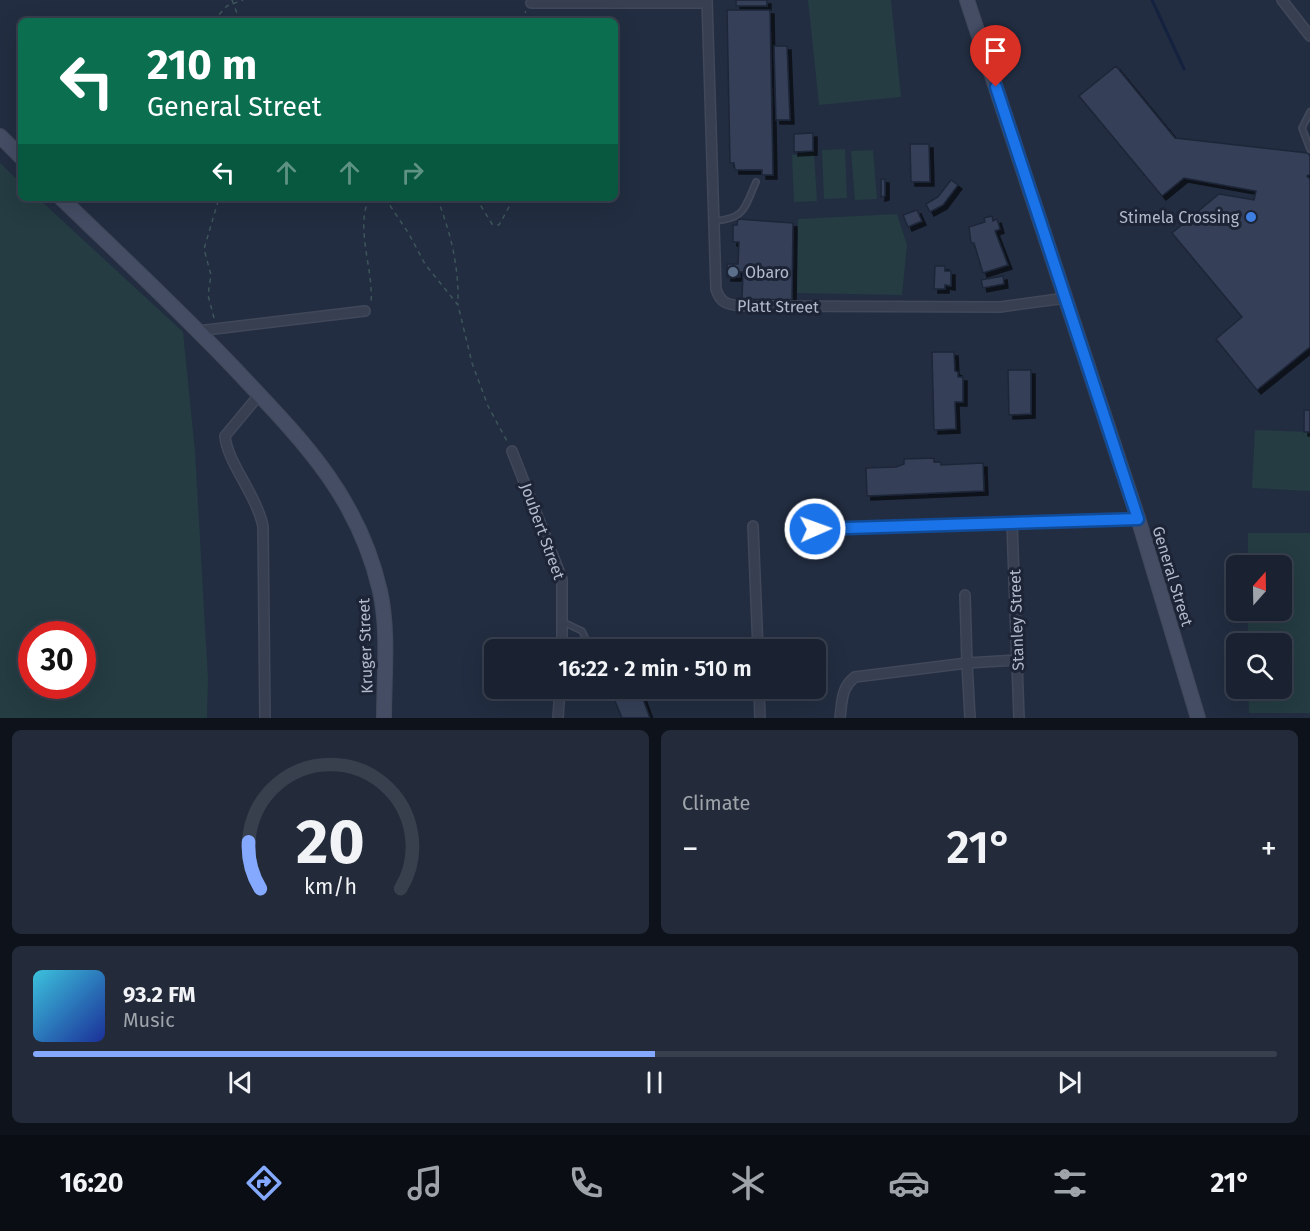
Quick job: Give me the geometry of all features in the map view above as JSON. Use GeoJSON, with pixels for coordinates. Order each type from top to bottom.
{"type":"FeatureCollection","features":[{"type":"Feature","properties":{"kind":"main road","name":"General Street"},"geometry":{"type":"LineString","coordinates":[[968,0],[1138,519],[1198,718]]}},
{"type":"Feature","properties":{"kind":"main road"},"geometry":{"type":"LineString","coordinates":[[0,136],[18,154]]}},
{"type":"Feature","properties":{"kind":"main road","name":"Kruger Street"},"geometry":{"type":"LineString","coordinates":[[65,201],[198,331],[302,440],[326,471],[353,518],[368,551],[381,594],[384,718]]}},
{"type":"Feature","properties":{"kind":"street"},"geometry":{"type":"LineString","coordinates":[[1282,0],[1310,36]]}},
{"type":"Feature","properties":{"kind":"street","name":"Platt Street"},"geometry":{"type":"LineString","coordinates":[[708,1],[713,221],[719,298],[732,306],[1000,307],[1066,298]]}},
{"type":"Feature","properties":{"kind":"street"},"geometry":{"type":"LineString","coordinates":[[531,3],[708,1]]}},
{"type":"Feature","properties":{"kind":"street"},"geometry":{"type":"LineString","coordinates":[[198,331],[365,311]]}},
{"type":"Feature","properties":{"kind":"street"},"geometry":{"type":"LineString","coordinates":[[259,395],[225,436],[228,450],[256,500],[263,526],[264,718]]}},
{"type":"Feature","properties":{"kind":"street","name":"Joubert Street"},"geometry":{"type":"LineString","coordinates":[[512,451],[560,572],[564,622],[563,639]]}},
{"type":"Feature","properties":{"kind":"street"},"geometry":{"type":"LineString","coordinates":[[815,529],[1138,519]]}},
{"type":"Feature","properties":{"kind":"street","name":"Stanley Street"},"geometry":{"type":"LineString","coordinates":[[1012,523],[1019,718]]}},
{"type":"Feature","properties":{"kind":"street"},"geometry":{"type":"LineString","coordinates":[[753,526],[758,639]]}},
{"type":"Feature","properties":{"kind":"street"},"geometry":{"type":"LineString","coordinates":[[964,595],[970,718]]}},
{"type":"Feature","properties":{"kind":"street"},"geometry":{"type":"LineString","coordinates":[[840,718],[843,693],[848,682],[855,677],[967,663],[1017,660]]}},
{"type":"Feature","properties":{"kind":"street"},"geometry":{"type":"LineString","coordinates":[[558,718],[559,699]]}},
{"type":"Feature","properties":{"kind":"street"},"geometry":{"type":"LineString","coordinates":[[759,699],[760,718]]}},
{"type":"Feature","properties":{"kind":"lane"},"geometry":{"type":"LineString","coordinates":[[1310,112],[1302,128],[1310,149]]}},
{"type":"Feature","properties":{"kind":"lane"},"geometry":{"type":"LineString","coordinates":[[713,221],[731,220],[741,214],[756,182]]}},
{"type":"Feature","properties":{"kind":"lane"},"geometry":{"type":"LineString","coordinates":[[564,622],[582,631],[586,639]]}},
{"type":"Feature","properties":{"kind":"path"},"geometry":{"type":"LineString","coordinates":[[216,18],[233,2],[243,0]]}},
{"type":"Feature","properties":{"kind":"path"},"geometry":{"type":"LineString","coordinates":[[233,2],[239,18]]}},
{"type":"Feature","properties":{"kind":"path"},"geometry":{"type":"LineString","coordinates":[[523,18],[531,3]]}},
{"type":"Feature","properties":{"kind":"path"},"geometry":{"type":"LineString","coordinates":[[217,328],[208,295],[211,274],[204,249],[218,201]]}},
{"type":"Feature","properties":{"kind":"path"},"geometry":{"type":"LineString","coordinates":[[365,311],[370,304],[372,291],[364,210],[368,201]]}},
{"type":"Feature","properties":{"kind":"path"},"geometry":{"type":"LineString","coordinates":[[387,201],[425,264],[458,305]]}},
{"type":"Feature","properties":{"kind":"path"},"geometry":{"type":"LineString","coordinates":[[438,201],[447,222],[459,275],[458,305],[472,363],[488,406],[512,451]]}},
{"type":"Feature","properties":{"kind":"path"},"geometry":{"type":"LineString","coordinates":[[478,201],[492,224],[499,225],[512,201]]}},
{"type":"Feature","properties":{"kind":"green space"},"geometry":{"type":"Polygon","coordinates":[[[808,0],[891,0],[901,97],[819,105],[808,0]]]}},
{"type":"Feature","properties":{"kind":"green space"},"geometry":{"type":"Polygon","coordinates":[[[845,149],[847,198],[824,199],[822,150],[845,149]]]}},
{"type":"Feature","properties":{"kind":"green space"},"geometry":{"type":"Polygon","coordinates":[[[873,150],[877,199],[855,200],[851,151],[873,150]]]}},
{"type":"Feature","properties":{"kind":"green space"},"geometry":{"type":"Polygon","coordinates":[[[814,154],[817,201],[794,202],[792,155],[814,154]]]}},
{"type":"Feature","properties":{"kind":"green space"},"geometry":{"type":"Polygon","coordinates":[[[0,163],[18,180],[18,201],[41,201],[183,332],[195,451],[208,679],[207,718],[0,718],[0,163]]]}},
{"type":"Feature","properties":{"kind":"green space"},"geometry":{"type":"Polygon","coordinates":[[[897,214],[907,245],[902,295],[797,293],[798,219],[897,214]]]}},
{"type":"Feature","properties":{"kind":"green space"},"geometry":{"type":"Polygon","coordinates":[[[1255,430],[1310,432],[1310,491],[1252,488],[1255,430]]]}},
{"type":"Feature","properties":{"kind":"green space"},"geometry":{"type":"Polygon","coordinates":[[[1248,533],[1310,533],[1310,713],[1249,713],[1248,699],[1292,699],[1292,633],[1248,633],[1248,621],[1292,621],[1292,555],[1248,555],[1248,533]]]}},
{"type":"Feature","properties":{"kind":"building"},"geometry":{"type":"Polygon","coordinates":[[[736,0],[767,0],[767,6],[736,6],[736,0]]]}},
{"type":"Feature","properties":{"kind":"building"},"geometry":{"type":"Polygon","coordinates":[[[727,10],[770,10],[773,175],[762,175],[762,170],[735,170],[734,163],[730,163],[727,10]]]}},
{"type":"Feature","properties":{"kind":"building"},"geometry":{"type":"Polygon","coordinates":[[[774,46],[787,46],[790,120],[776,120],[774,46]]]}},
{"type":"Feature","properties":{"kind":"building","name":"Stimela Crossing"},"geometry":{"type":"Polygon","coordinates":[[[1116,66],[1175,138],[1308,153],[1310,156],[1310,174],[1307,176],[1310,179],[1310,347],[1257,390],[1216,339],[1242,317],[1172,233],[1219,194],[1254,200],[1256,191],[1184,178],[1162,196],[1079,96],[1116,66]]]}},
{"type":"Feature","properties":{"kind":"building"},"geometry":{"type":"Polygon","coordinates":[[[813,133],[813,151],[794,152],[794,134],[813,133]]]}},
{"type":"Feature","properties":{"kind":"building"},"geometry":{"type":"Polygon","coordinates":[[[910,144],[929,144],[930,182],[911,182],[910,144]]]}},
{"type":"Feature","properties":{"kind":"building"},"geometry":{"type":"Polygon","coordinates":[[[881,179],[885,179],[885,196],[881,197],[881,179]]]}},
{"type":"Feature","properties":{"kind":"building"},"geometry":{"type":"Polygon","coordinates":[[[951,180],[958,185],[943,205],[930,212],[926,204],[938,197],[951,180]]]}},
{"type":"Feature","properties":{"kind":"building"},"geometry":{"type":"Polygon","coordinates":[[[917,210],[922,221],[908,227],[903,215],[917,210]]]}},
{"type":"Feature","properties":{"kind":"building"},"geometry":{"type":"Polygon","coordinates":[[[992,216],[993,221],[997,219],[1000,229],[995,231],[1008,265],[983,273],[974,243],[971,243],[969,227],[985,222],[984,218],[992,216]]]}},
{"type":"Feature","properties":{"kind":"building"},"geometry":{"type":"Polygon","coordinates":[[[738,219],[793,223],[792,300],[742,299],[743,272],[740,272],[740,277],[727,277],[727,264],[738,264],[739,242],[733,242],[733,225],[737,225],[738,219]]]}},
{"type":"Feature","properties":{"kind":"building"},"geometry":{"type":"Polygon","coordinates":[[[935,266],[945,266],[945,271],[951,271],[951,286],[945,285],[945,289],[934,289],[935,266]]]}},
{"type":"Feature","properties":{"kind":"building"},"geometry":{"type":"Polygon","coordinates":[[[1003,276],[1004,284],[983,288],[981,280],[1003,276]]]}},
{"type":"Feature","properties":{"kind":"building"},"geometry":{"type":"Polygon","coordinates":[[[932,352],[954,352],[955,371],[958,372],[958,377],[963,377],[963,402],[955,402],[956,429],[934,430],[932,352]]]}},
{"type":"Feature","properties":{"kind":"building"},"geometry":{"type":"Polygon","coordinates":[[[1008,370],[1031,370],[1031,414],[1009,415],[1008,370]]]}},
{"type":"Feature","properties":{"kind":"building"},"geometry":{"type":"Polygon","coordinates":[[[1304,410],[1310,410],[1310,432],[1304,432],[1304,410]]]}},
{"type":"Feature","properties":{"kind":"building"},"geometry":{"type":"Polygon","coordinates":[[[934,458],[934,462],[941,462],[941,465],[983,463],[984,491],[867,496],[866,468],[896,467],[904,464],[904,459],[934,458]]]}},
{"type":"Feature","properties":{"kind":"building"},"geometry":{"type":"Polygon","coordinates":[[[614,699],[643,699],[650,718],[622,718],[614,699]]]}},
{"type":"Feature","properties":{"kind":"waterway"},"geometry":{"type":"LineString","coordinates":[[1152,0],[1184,69]]}},
{"type":"Feature","properties":{"kind":"place","name":"Stimela Crossing"},"geometry":{"type":"Point","coordinates":[1251,217]}},
{"type":"Feature","properties":{"kind":"place","name":"Obaro"},"geometry":{"type":"Point","coordinates":[733,272]}},
{"type":"Feature","properties":{"kind":"route"},"geometry":{"type":"LineString","coordinates":[[815,529],[1138,519],[996,87]]}}]}
